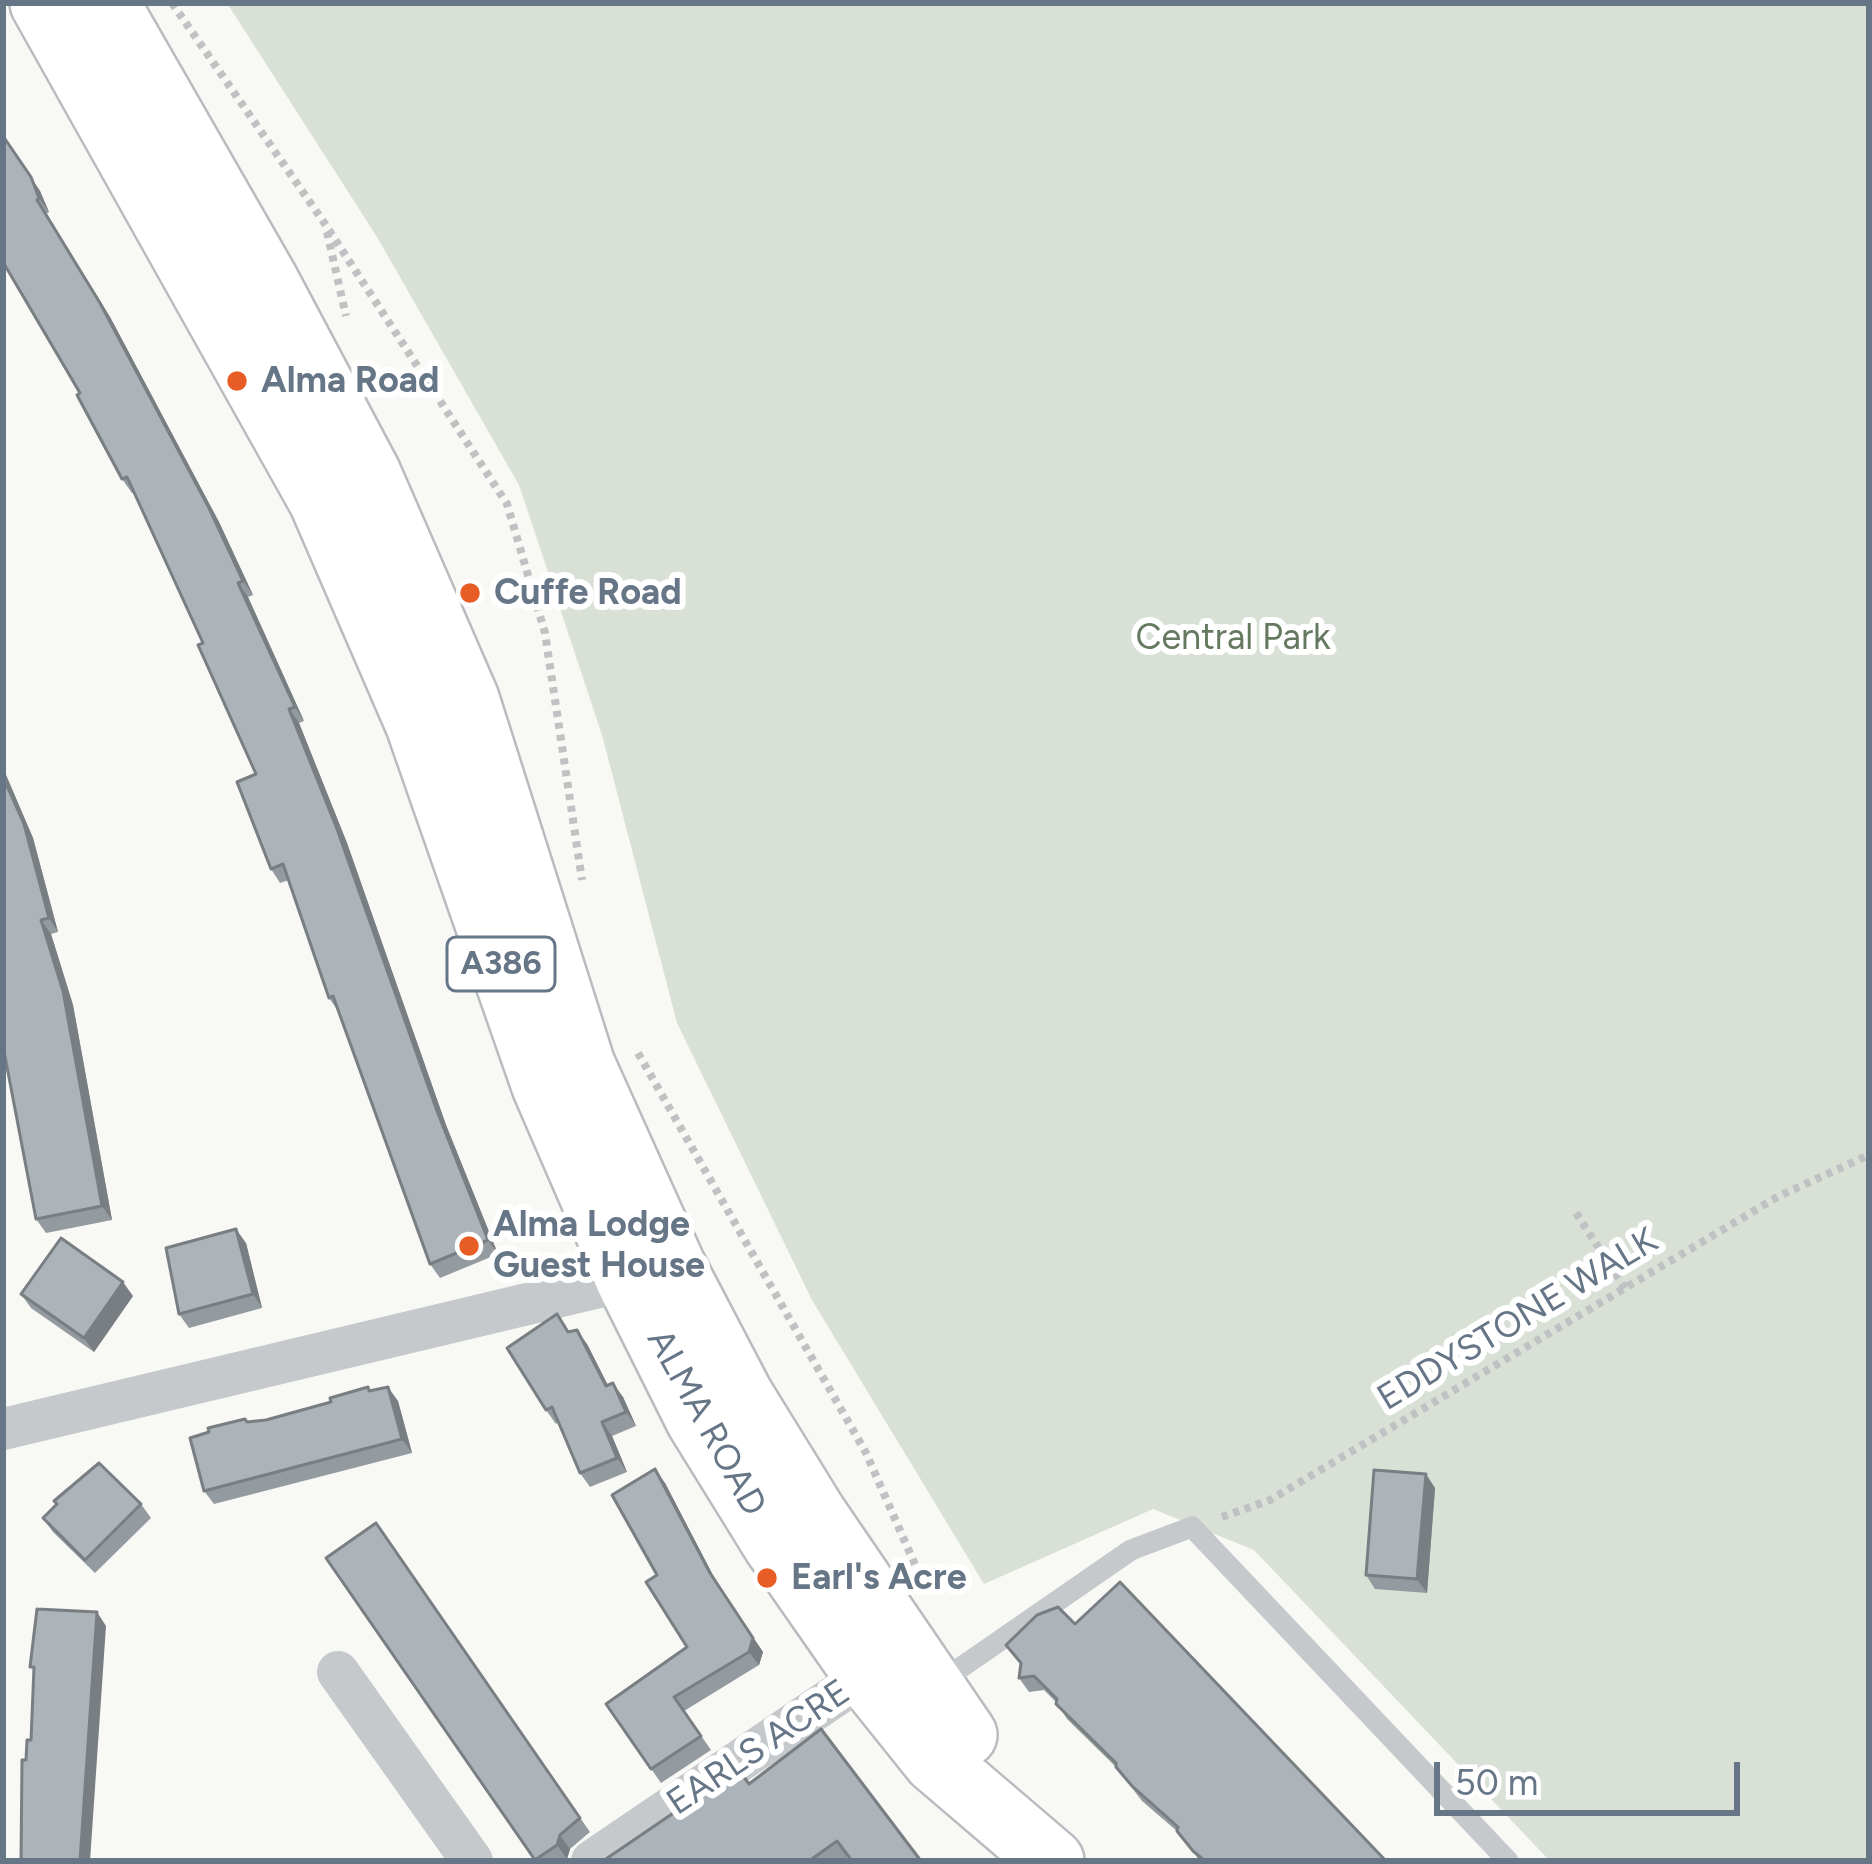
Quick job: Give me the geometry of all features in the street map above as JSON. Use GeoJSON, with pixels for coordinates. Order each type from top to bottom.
{"type":"FeatureCollection","features":[{"type":"Feature","properties":{"kind":"main road","name":"ALMA ROAD"},"geometry":{"type":"LineString","coordinates":[[42,3],[321,501],[418,725],[544,1086],[628,1280],[698,1420],[774,1544],[866,1675],[935,1761],[1055,1861]]}},
{"type":"Feature","properties":{"kind":"main road","name":"ALMA ROAD"},"geometry":{"type":"LineString","coordinates":[[107,3],[267,282],[370,474],[467,699],[584,1064],[674,1265],[741,1395],[930,1688],[1055,1861]]}},
{"type":"Feature","properties":{"kind":"street"},"geometry":{"type":"LineString","coordinates":[[3,1429],[628,1280]]}},
{"type":"Feature","properties":{"kind":"street"},"geometry":{"type":"LineString","coordinates":[[338,1672],[472,1861]]}},
{"type":"Feature","properties":{"kind":"street","name":"EARLS ACRE"},"geometry":{"type":"LineString","coordinates":[[592,1861],[866,1675]]}},
{"type":"Feature","properties":{"kind":"lane"},"geometry":{"type":"LineString","coordinates":[[930,1688],[1131,1550],[1192,1527],[1508,1861]]}},
{"type":"Feature","properties":{"kind":"path"},"geometry":{"type":"LineString","coordinates":[[172,3],[325,224],[507,504],[545,633],[582,882]]}},
{"type":"Feature","properties":{"kind":"path"},"geometry":{"type":"LineString","coordinates":[[637,1050],[866,1453],[921,1578]]}},
{"type":"Feature","properties":{"kind":"path","name":"EDDYSTONE WALK"},"geometry":{"type":"LineString","coordinates":[[1192,1527],[1270,1500],[1779,1196],[1869,1155]]}},
{"type":"Feature","properties":{"kind":"path"},"geometry":{"type":"LineString","coordinates":[[1576,1213],[1625,1288]]}},
{"type":"Feature","properties":{"kind":"green space","name":"Central Park"},"geometry":{"type":"Polygon","coordinates":[[[227,3],[1869,3],[1869,1861],[1550,1861],[1254,1550],[1153,1509],[984,1584],[812,1300],[677,1023],[602,735],[519,485],[377,237],[227,3]]]}},
{"type":"Feature","properties":{"kind":"building"},"geometry":{"type":"Polygon","coordinates":[[[3,136],[31,177],[37,200],[100,303],[209,508],[295,707],[289,709],[488,1240],[430,1264],[283,864],[271,869],[237,782],[256,774],[198,645],[203,643],[127,477],[122,479],[80,393],[3,262],[3,136]]]}},
{"type":"Feature","properties":{"kind":"building"},"geometry":{"type":"Polygon","coordinates":[[[3,777],[24,824],[49,918],[41,920],[63,991],[102,1206],[36,1219],[3,1046],[3,777]]]}},
{"type":"Feature","properties":{"kind":"building"},"geometry":{"type":"Polygon","coordinates":[[[236,1229],[253,1294],[179,1314],[166,1248],[236,1229]]]}},
{"type":"Feature","properties":{"kind":"building"},"geometry":{"type":"Polygon","coordinates":[[[61,1238],[123,1282],[84,1338],[21,1294],[61,1238]]]}},
{"type":"Feature","properties":{"kind":"building"},"geometry":{"type":"Polygon","coordinates":[[[557,1314],[568,1332],[577,1330],[606,1386],[613,1383],[626,1412],[602,1422],[617,1458],[580,1473],[552,1407],[546,1410],[507,1348],[557,1314]]]}},
{"type":"Feature","properties":{"kind":"building"},"geometry":{"type":"Polygon","coordinates":[[[368,1387],[369,1391],[388,1387],[402,1439],[204,1491],[190,1438],[209,1432],[208,1428],[245,1419],[266,1420],[368,1387]]]}},
{"type":"Feature","properties":{"kind":"building"},"geometry":{"type":"Polygon","coordinates":[[[99,1463],[141,1504],[85,1560],[43,1518],[57,1504],[54,1501],[99,1463]]]}},
{"type":"Feature","properties":{"kind":"building"},"geometry":{"type":"Polygon","coordinates":[[[655,1469],[710,1573],[753,1638],[749,1652],[674,1697],[701,1736],[651,1769],[606,1704],[687,1647],[646,1582],[657,1575],[612,1495],[655,1469]]]}},
{"type":"Feature","properties":{"kind":"building"},"geometry":{"type":"Polygon","coordinates":[[[1374,1470],[1426,1474],[1417,1579],[1366,1575],[1374,1470]]]}},
{"type":"Feature","properties":{"kind":"building"},"geometry":{"type":"Polygon","coordinates":[[[376,1523],[580,1818],[560,1835],[557,1845],[535,1860],[326,1558],[376,1523]]]}},
{"type":"Feature","properties":{"kind":"building"},"geometry":{"type":"Polygon","coordinates":[[[1120,1582],[1386,1861],[1205,1861],[1034,1676],[1019,1678],[1021,1663],[1006,1645],[1037,1615],[1058,1607],[1075,1624],[1120,1582]]]}},
{"type":"Feature","properties":{"kind":"building"},"geometry":{"type":"Polygon","coordinates":[[[37,1609],[97,1612],[80,1861],[21,1861],[22,1760],[26,1760],[27,1740],[31,1740],[34,1667],[30,1667],[37,1609]]]}},
{"type":"Feature","properties":{"kind":"building"},"geometry":{"type":"Polygon","coordinates":[[[821,1729],[921,1861],[852,1861],[837,1841],[809,1861],[603,1861],[738,1769],[749,1784],[821,1729]]]}},
{"type":"Feature","properties":{"kind":"place","name":"Alma Road"},"geometry":{"type":"Point","coordinates":[237,381]}},
{"type":"Feature","properties":{"kind":"place","name":"Cuffe Road"},"geometry":{"type":"Point","coordinates":[470,593]}},
{"type":"Feature","properties":{"kind":"place","name":"Alma Lodge Guest House"},"geometry":{"type":"Point","coordinates":[469,1246]}},
{"type":"Feature","properties":{"kind":"place","name":"Earl's Acre"},"geometry":{"type":"Point","coordinates":[767,1578]}}]}
